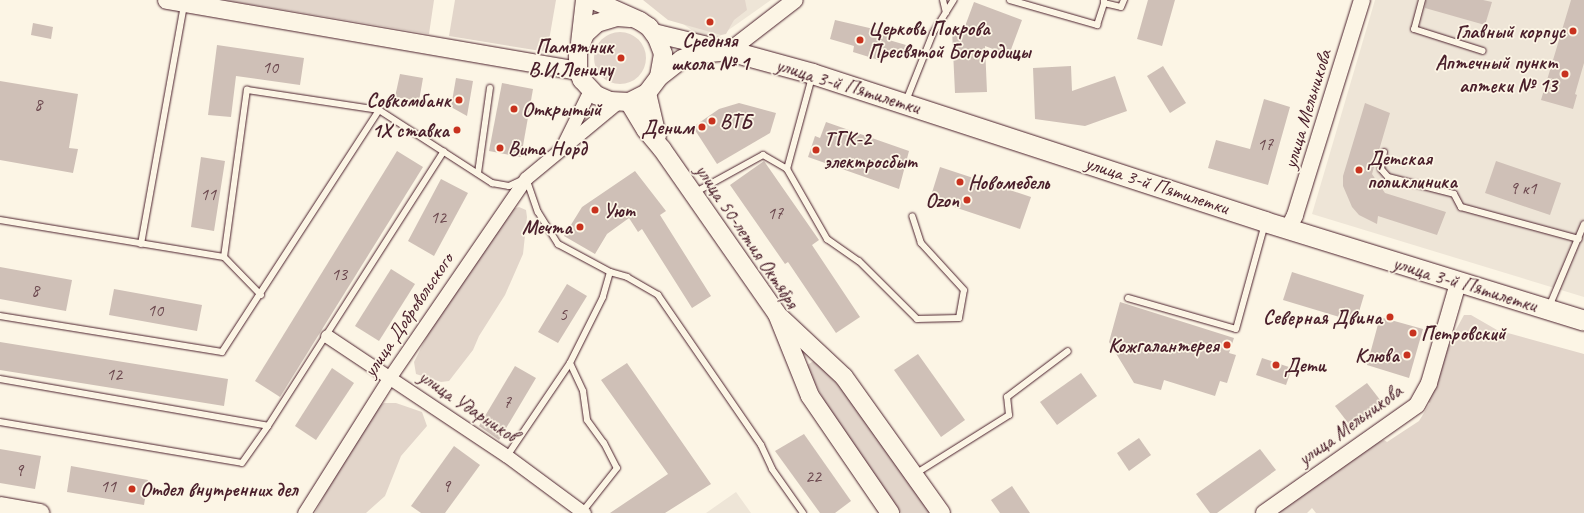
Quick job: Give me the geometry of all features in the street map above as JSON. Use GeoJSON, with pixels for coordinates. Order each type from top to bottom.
{"type":"FeatureCollection","features":[{"type":"Feature","properties":{"kind":"main road"},"geometry":{"type":"LineString","coordinates":[[584,0],[578,70],[590,90],[604,99],[623,102],[647,93],[659,78],[687,57],[728,51]]}},
{"type":"Feature","properties":{"kind":"main road"},"geometry":{"type":"LineString","coordinates":[[593,0],[630,18]]}},
{"type":"Feature","properties":{"kind":"main road"},"geometry":{"type":"LineString","coordinates":[[179,1],[578,70]]}},
{"type":"Feature","properties":{"kind":"main road"},"geometry":{"type":"LineString","coordinates":[[580,44],[585,34],[597,23],[617,16],[640,21],[654,33],[663,54],[659,78]]}},
{"type":"Feature","properties":{"kind":"main road"},"geometry":{"type":"LineString","coordinates":[[654,33],[728,51]]}},
{"type":"Feature","properties":{"kind":"main road","name":"улица 3-й Пятилетки"},"geometry":{"type":"LineString","coordinates":[[728,51],[813,74],[905,103],[1265,222],[1584,321]]}},
{"type":"Feature","properties":{"kind":"main road"},"geometry":{"type":"LineString","coordinates":[[647,93],[652,125],[662,149]]}},
{"type":"Feature","properties":{"kind":"main road"},"geometry":{"type":"LineString","coordinates":[[623,102],[662,149]]}},
{"type":"Feature","properties":{"kind":"main road","name":"улица 50-летия Октября"},"geometry":{"type":"LineString","coordinates":[[662,149],[777,314],[810,396],[890,513]]}},
{"type":"Feature","properties":{"kind":"main road"},"geometry":{"type":"LineString","coordinates":[[777,314],[844,377],[941,513]]}},
{"type":"Feature","properties":{"kind":"main road"},"geometry":{"type":"LineString","coordinates":[[0,506],[40,513]]}},
{"type":"Feature","properties":{"kind":"street"},"geometry":{"type":"LineString","coordinates":[[728,51],[795,0]]}},
{"type":"Feature","properties":{"kind":"street","name":"улица Мельникова"},"geometry":{"type":"LineString","coordinates":[[1288,229],[1296,215],[1362,0]]}},
{"type":"Feature","properties":{"kind":"street"},"geometry":{"type":"LineString","coordinates":[[559,152],[590,90]]}},
{"type":"Feature","properties":{"kind":"street","name":"улица Добровольского"},"geometry":{"type":"LineString","coordinates":[[304,513],[389,378],[526,178],[623,102]]}},
{"type":"Feature","properties":{"kind":"street","name":"улица Мельникова"},"geometry":{"type":"LineString","coordinates":[[1264,513],[1417,405],[1429,383],[1458,283]]}},
{"type":"Feature","properties":{"kind":"street","name":"улица Ударников"},"geometry":{"type":"LineString","coordinates":[[327,336],[507,456],[584,512]]}},
{"type":"Feature","properties":{"kind":"lane"},"geometry":{"type":"LineString","coordinates":[[943,0],[946,13]]}},
{"type":"Feature","properties":{"kind":"lane"},"geometry":{"type":"LineString","coordinates":[[905,103],[933,33],[954,0]]}},
{"type":"Feature","properties":{"kind":"lane"},"geometry":{"type":"LineString","coordinates":[[1010,0],[1097,25],[1104,1],[1121,7],[1124,0]]}},
{"type":"Feature","properties":{"kind":"lane"},"geometry":{"type":"LineString","coordinates":[[1422,0],[1414,29],[1483,51]]}},
{"type":"Feature","properties":{"kind":"lane"},"geometry":{"type":"LineString","coordinates":[[141,244],[179,1]]}},
{"type":"Feature","properties":{"kind":"lane"},"geometry":{"type":"LineString","coordinates":[[787,169],[813,74]]}},
{"type":"Feature","properties":{"kind":"lane"},"geometry":{"type":"LineString","coordinates":[[478,173],[490,88]]}},
{"type":"Feature","properties":{"kind":"lane"},"geometry":{"type":"LineString","coordinates":[[224,257],[247,90],[379,110],[492,183],[509,186],[526,178],[538,212],[558,244],[610,272],[627,277],[658,296],[761,445],[772,470],[804,513]]}},
{"type":"Feature","properties":{"kind":"lane"},"geometry":{"type":"LineString","coordinates":[[0,316],[222,352],[261,295],[379,110]]}},
{"type":"Feature","properties":{"kind":"lane"},"geometry":{"type":"LineString","coordinates":[[0,422],[242,463],[327,336],[444,151]]}},
{"type":"Feature","properties":{"kind":"lane"},"geometry":{"type":"LineString","coordinates":[[1384,152],[1380,169],[1388,177],[1454,194],[1461,207],[1580,239]]}},
{"type":"Feature","properties":{"kind":"lane"},"geometry":{"type":"LineString","coordinates":[[692,194],[763,155],[787,169],[827,239],[859,261],[917,319],[959,318],[964,290],[921,244],[912,216]]}},
{"type":"Feature","properties":{"kind":"lane"},"geometry":{"type":"LineString","coordinates":[[0,220],[224,257],[261,295]]}},
{"type":"Feature","properties":{"kind":"lane"},"geometry":{"type":"LineString","coordinates":[[1128,298],[1236,329],[1265,222]]}},
{"type":"Feature","properties":{"kind":"lane"},"geometry":{"type":"LineString","coordinates":[[1547,310],[1580,239],[1584,224]]}},
{"type":"Feature","properties":{"kind":"lane"},"geometry":{"type":"LineString","coordinates":[[507,456],[570,363],[603,297],[610,272]]}},
{"type":"Feature","properties":{"kind":"lane"},"geometry":{"type":"LineString","coordinates":[[914,475],[1009,415],[1007,397],[1068,351]]}},
{"type":"Feature","properties":{"kind":"lane"},"geometry":{"type":"LineString","coordinates":[[570,363],[583,391],[587,420],[604,443],[617,468],[584,512]]}},
{"type":"Feature","properties":{"kind":"lane"},"geometry":{"type":"LineString","coordinates":[[0,379],[268,426]]}},
{"type":"Feature","properties":{"kind":"shaded area"},"geometry":{"type":"Polygon","coordinates":[[[225,0],[434,0],[429,34],[225,0]]]}},
{"type":"Feature","properties":{"kind":"shaded area"},"geometry":{"type":"Polygon","coordinates":[[[455,0],[556,0],[547,52],[449,36],[455,0]]]}},
{"type":"Feature","properties":{"kind":"shaded area","name":"Средняя школа № 1"},"geometry":{"type":"Polygon","coordinates":[[[643,0],[745,0],[747,10],[734,20],[726,34],[721,35],[668,20],[643,0]]]}},
{"type":"Feature","properties":{"kind":"shaded area","name":"Средняя школа № 1"},"geometry":{"type":"Polygon","coordinates":[[[649,0],[771,0],[710,43],[649,0]]]}},
{"type":"Feature","properties":{"kind":"shaded area"},"geometry":{"type":"Polygon","coordinates":[[[1375,0],[1584,0],[1584,297],[1312,214],[1375,0]]]}},
{"type":"Feature","properties":{"kind":"shaded area"},"geometry":{"type":"Polygon","coordinates":[[[615,32],[625,32],[634,36],[642,44],[646,53],[646,63],[642,72],[634,80],[625,84],[615,84],[606,80],[598,72],[594,63],[594,53],[598,44],[606,36],[615,32]]]}},
{"type":"Feature","properties":{"kind":"shaded area"},"geometry":{"type":"Polygon","coordinates":[[[519,207],[526,210],[527,217],[523,254],[505,295],[479,336],[473,350],[449,381],[441,382],[416,374],[414,362],[437,316],[512,209],[519,207]]]}},
{"type":"Feature","properties":{"kind":"shaded area"},"geometry":{"type":"Polygon","coordinates":[[[1464,315],[1471,315],[1497,330],[1584,354],[1584,513],[1316,513],[1312,508],[1307,513],[1274,513],[1377,443],[1384,440],[1387,442],[1419,421],[1430,403],[1426,401],[1447,346],[1464,315]]]}},
{"type":"Feature","properties":{"kind":"shaded area"},"geometry":{"type":"Polygon","coordinates":[[[815,360],[852,400],[930,513],[901,513],[831,414],[806,366],[815,360]]]}},
{"type":"Feature","properties":{"kind":"shaded area"},"geometry":{"type":"Polygon","coordinates":[[[384,403],[396,403],[422,412],[427,426],[401,456],[385,496],[366,513],[315,513],[336,473],[379,406],[384,403]]]}},
{"type":"Feature","properties":{"kind":"shaded area"},"geometry":{"type":"Polygon","coordinates":[[[736,492],[751,513],[706,513],[736,492]]]}},
{"type":"Feature","properties":{"kind":"building"},"geometry":{"type":"Polygon","coordinates":[[[1148,0],[1175,0],[1162,46],[1137,39],[1148,0]]]}},
{"type":"Feature","properties":{"kind":"building"},"geometry":{"type":"Polygon","coordinates":[[[1426,0],[1483,0],[1492,2],[1485,25],[1425,8],[1426,0]]]}},
{"type":"Feature","properties":{"kind":"building","name":"Главный корпус"},"geometry":{"type":"Polygon","coordinates":[[[1571,0],[1584,0],[1584,63],[1575,94],[1577,95],[1573,109],[1541,100],[1571,0]]]}},
{"type":"Feature","properties":{"kind":"building"},"geometry":{"type":"Polygon","coordinates":[[[974,2],[1022,20],[1009,55],[985,46],[987,92],[955,93],[952,30],[964,29],[974,2]]]}},
{"type":"Feature","properties":{"kind":"building","name":"Церковь Покрова Пресвятой Богородицы"},"geometry":{"type":"Polygon","coordinates":[[[835,20],[891,33],[889,40],[906,45],[903,58],[885,52],[882,61],[853,52],[854,46],[830,39],[835,20]]]}},
{"type":"Feature","properties":{"kind":"building"},"geometry":{"type":"Polygon","coordinates":[[[33,23],[53,27],[51,39],[31,35],[33,23]]]}},
{"type":"Feature","properties":{"kind":"building"},"geometry":{"type":"Polygon","coordinates":[[[217,45],[304,58],[300,85],[236,76],[231,117],[208,115],[217,45]]]}},
{"type":"Feature","properties":{"kind":"building"},"geometry":{"type":"Polygon","coordinates":[[[1071,66],[1072,91],[1115,76],[1127,111],[1085,126],[1035,119],[1033,68],[1071,66]]]}},
{"type":"Feature","properties":{"kind":"building"},"geometry":{"type":"Polygon","coordinates":[[[1163,66],[1186,103],[1170,113],[1147,76],[1163,66]]]}},
{"type":"Feature","properties":{"kind":"building"},"geometry":{"type":"Polygon","coordinates":[[[400,74],[423,78],[419,101],[395,97],[400,74]]]}},
{"type":"Feature","properties":{"kind":"building"},"geometry":{"type":"Polygon","coordinates":[[[456,78],[473,81],[467,116],[451,107],[456,78]]]}},
{"type":"Feature","properties":{"kind":"building"},"geometry":{"type":"Polygon","coordinates":[[[0,81],[78,94],[69,148],[78,149],[73,173],[0,160],[0,81]]]}},
{"type":"Feature","properties":{"kind":"building"},"geometry":{"type":"Polygon","coordinates":[[[502,83],[533,89],[521,157],[489,151],[502,83]]]}},
{"type":"Feature","properties":{"kind":"building"},"geometry":{"type":"Polygon","coordinates":[[[1264,99],[1290,107],[1268,185],[1208,168],[1216,140],[1250,149],[1264,99]]]}},
{"type":"Feature","properties":{"kind":"building"},"geometry":{"type":"Polygon","coordinates":[[[739,103],[776,113],[770,133],[717,164],[693,127],[719,109],[739,103]]]}},
{"type":"Feature","properties":{"kind":"building","name":"Детская поликлиника"},"geometry":{"type":"Polygon","coordinates":[[[1365,103],[1390,113],[1372,174],[1385,193],[1446,212],[1437,235],[1378,216],[1377,224],[1359,215],[1352,207],[1343,186],[1343,176],[1365,103]]]}},
{"type":"Feature","properties":{"kind":"building"},"geometry":{"type":"Polygon","coordinates":[[[826,122],[909,151],[899,189],[808,157],[815,136],[820,138],[826,122]]]}},
{"type":"Feature","properties":{"kind":"building"},"geometry":{"type":"Polygon","coordinates":[[[397,151],[423,167],[280,397],[255,381],[397,151]]]}},
{"type":"Feature","properties":{"kind":"building"},"geometry":{"type":"Polygon","coordinates":[[[201,157],[225,161],[214,231],[191,227],[201,157]]]}},
{"type":"Feature","properties":{"kind":"building"},"geometry":{"type":"Polygon","coordinates":[[[764,161],[819,240],[812,245],[860,317],[836,333],[788,262],[785,264],[730,185],[764,161]]]}},
{"type":"Feature","properties":{"kind":"building"},"geometry":{"type":"Polygon","coordinates":[[[1496,161],[1561,183],[1550,215],[1485,193],[1496,161]]]}},
{"type":"Feature","properties":{"kind":"building"},"geometry":{"type":"Polygon","coordinates":[[[940,167],[1031,197],[1020,229],[930,199],[940,167]]]}},
{"type":"Feature","properties":{"kind":"building"},"geometry":{"type":"Polygon","coordinates":[[[635,171],[666,211],[660,215],[711,296],[692,308],[642,229],[638,232],[629,218],[607,234],[595,254],[564,236],[582,207],[635,171]]]}},
{"type":"Feature","properties":{"kind":"building"},"geometry":{"type":"Polygon","coordinates":[[[441,179],[468,193],[434,256],[408,241],[441,179]]]}},
{"type":"Feature","properties":{"kind":"building"},"geometry":{"type":"Polygon","coordinates":[[[0,267],[72,280],[66,311],[0,299],[0,267]]]}},
{"type":"Feature","properties":{"kind":"building"},"geometry":{"type":"Polygon","coordinates":[[[391,269],[415,284],[379,341],[355,326],[391,269]]]}},
{"type":"Feature","properties":{"kind":"building"},"geometry":{"type":"Polygon","coordinates":[[[1292,272],[1364,295],[1356,322],[1283,300],[1292,272]]]}},
{"type":"Feature","properties":{"kind":"building"},"geometry":{"type":"Polygon","coordinates":[[[567,284],[587,296],[558,343],[538,332],[567,284]]]}},
{"type":"Feature","properties":{"kind":"building"},"geometry":{"type":"Polygon","coordinates":[[[114,289],[202,305],[197,331],[109,315],[114,289]]]}},
{"type":"Feature","properties":{"kind":"building"},"geometry":{"type":"Polygon","coordinates":[[[1120,302],[1234,338],[1229,353],[1236,355],[1227,383],[1220,381],[1215,396],[1164,380],[1161,390],[1134,383],[1109,342],[1120,302]]]}},
{"type":"Feature","properties":{"kind":"building"},"geometry":{"type":"Polygon","coordinates":[[[1380,317],[1423,329],[1409,378],[1367,365],[1380,317]]]}},
{"type":"Feature","properties":{"kind":"building"},"geometry":{"type":"Polygon","coordinates":[[[0,342],[228,379],[224,406],[0,370],[0,342]]]}},
{"type":"Feature","properties":{"kind":"building"},"geometry":{"type":"Polygon","coordinates":[[[918,354],[965,420],[941,437],[894,370],[918,354]]]}},
{"type":"Feature","properties":{"kind":"building"},"geometry":{"type":"Polygon","coordinates":[[[1262,358],[1292,368],[1286,385],[1256,375],[1262,358]]]}},
{"type":"Feature","properties":{"kind":"building"},"geometry":{"type":"Polygon","coordinates":[[[627,363],[711,484],[665,513],[610,513],[668,474],[601,380],[627,363]]]}},
{"type":"Feature","properties":{"kind":"building"},"geometry":{"type":"Polygon","coordinates":[[[515,366],[536,378],[499,440],[479,426],[515,366]]]}},
{"type":"Feature","properties":{"kind":"building"},"geometry":{"type":"Polygon","coordinates":[[[332,368],[354,383],[316,440],[295,426],[332,368]]]}},
{"type":"Feature","properties":{"kind":"building"},"geometry":{"type":"Polygon","coordinates":[[[1081,373],[1097,396],[1057,425],[1040,402],[1081,373]]]}},
{"type":"Feature","properties":{"kind":"building"},"geometry":{"type":"Polygon","coordinates":[[[1367,383],[1384,405],[1352,428],[1335,406],[1367,383]]]}},
{"type":"Feature","properties":{"kind":"building"},"geometry":{"type":"Polygon","coordinates":[[[804,434],[851,501],[835,513],[820,513],[775,451],[804,434]]]}},
{"type":"Feature","properties":{"kind":"building"},"geometry":{"type":"Polygon","coordinates":[[[1139,438],[1151,455],[1129,471],[1117,453],[1139,438]]]}},
{"type":"Feature","properties":{"kind":"building"},"geometry":{"type":"Polygon","coordinates":[[[454,446],[480,465],[445,513],[421,513],[411,506],[454,446]]]}},
{"type":"Feature","properties":{"kind":"building"},"geometry":{"type":"Polygon","coordinates":[[[0,449],[41,456],[35,489],[0,483],[0,449]]]}},
{"type":"Feature","properties":{"kind":"building"},"geometry":{"type":"Polygon","coordinates":[[[1260,449],[1276,470],[1217,513],[1210,513],[1196,494],[1260,449]]]}},
{"type":"Feature","properties":{"kind":"building"},"geometry":{"type":"Polygon","coordinates":[[[71,466],[148,480],[144,505],[67,492],[71,466]]]}},
{"type":"Feature","properties":{"kind":"building"},"geometry":{"type":"Polygon","coordinates":[[[1012,486],[1030,513],[1000,513],[991,500],[1012,486]]]}},
{"type":"Feature","properties":{"kind":"place","name":"Средняя школа № 1"},"geometry":{"type":"Point","coordinates":[710,22]}},
{"type":"Feature","properties":{"kind":"place","name":"Главный корпус"},"geometry":{"type":"Point","coordinates":[1573,31]}},
{"type":"Feature","properties":{"kind":"place","name":"Церковь Покрова Пресвятой Богородицы"},"geometry":{"type":"Point","coordinates":[860,40]}},
{"type":"Feature","properties":{"kind":"place","name":"Памятник В.И.Ленину"},"geometry":{"type":"Point","coordinates":[621,58]}},
{"type":"Feature","properties":{"kind":"place","name":"Аптечный пункт аптеки № 13"},"geometry":{"type":"Point","coordinates":[1565,74]}},
{"type":"Feature","properties":{"kind":"place","name":"Совкомбанк"},"geometry":{"type":"Point","coordinates":[459,100]}},
{"type":"Feature","properties":{"kind":"place","name":"Открытый"},"geometry":{"type":"Point","coordinates":[514,109]}},
{"type":"Feature","properties":{"kind":"place","name":"ВТБ"},"geometry":{"type":"Point","coordinates":[712,121]}},
{"type":"Feature","properties":{"kind":"place","name":"Деним"},"geometry":{"type":"Point","coordinates":[702,127]}},
{"type":"Feature","properties":{"kind":"place","name":"1Х ставка"},"geometry":{"type":"Point","coordinates":[457,130]}},
{"type":"Feature","properties":{"kind":"place","name":"Вита Норд"},"geometry":{"type":"Point","coordinates":[500,148]}},
{"type":"Feature","properties":{"kind":"place","name":"ТГК-2 электросбыт"},"geometry":{"type":"Point","coordinates":[816,150]}},
{"type":"Feature","properties":{"kind":"place","name":"Детская поликлиника"},"geometry":{"type":"Point","coordinates":[1359,170]}},
{"type":"Feature","properties":{"kind":"place","name":"Новомебель"},"geometry":{"type":"Point","coordinates":[960,182]}},
{"type":"Feature","properties":{"kind":"place","name":"Ozon"},"geometry":{"type":"Point","coordinates":[967,200]}},
{"type":"Feature","properties":{"kind":"place","name":"Уют"},"geometry":{"type":"Point","coordinates":[595,210]}},
{"type":"Feature","properties":{"kind":"place","name":"Мечта"},"geometry":{"type":"Point","coordinates":[580,227]}},
{"type":"Feature","properties":{"kind":"place","name":"Северная Двина"},"geometry":{"type":"Point","coordinates":[1390,317]}},
{"type":"Feature","properties":{"kind":"place","name":"Петровский"},"geometry":{"type":"Point","coordinates":[1413,333]}},
{"type":"Feature","properties":{"kind":"place","name":"Кожгалантерея"},"geometry":{"type":"Point","coordinates":[1227,345]}},
{"type":"Feature","properties":{"kind":"place","name":"Клюва"},"geometry":{"type":"Point","coordinates":[1407,355]}},
{"type":"Feature","properties":{"kind":"place","name":"Дети"},"geometry":{"type":"Point","coordinates":[1276,365]}},
{"type":"Feature","properties":{"kind":"place","name":"Отдел внутренних дел"},"geometry":{"type":"Point","coordinates":[132,489]}}]}
